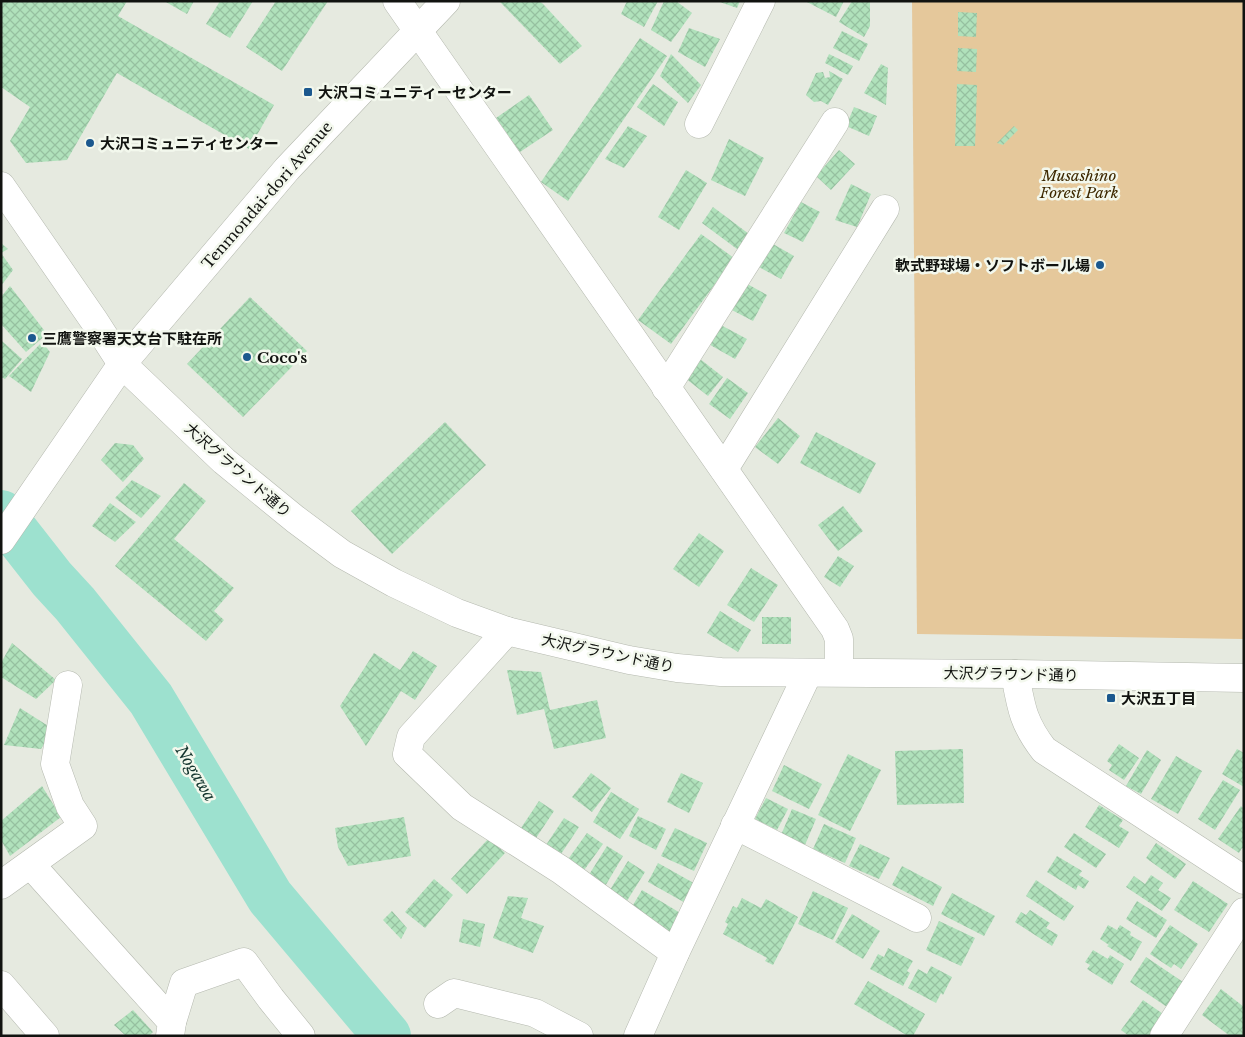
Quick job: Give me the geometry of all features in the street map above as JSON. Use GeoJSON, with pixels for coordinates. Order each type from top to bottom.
{"type":"FeatureCollection","features":[{"type":"Feature","properties":{"kind":"street"},"geometry":{"type":"LineString","coordinates":[[397,1],[835,629],[839,639],[839,672]]}},
{"type":"Feature","properties":{"kind":"street","name":"Tenmondai-dori Avenue"},"geometry":{"type":"LineString","coordinates":[[1,540],[122,364],[287,169],[446,1]]}},
{"type":"Feature","properties":{"kind":"street"},"geometry":{"type":"LineString","coordinates":[[699,124],[762,1]]}},
{"type":"Feature","properties":{"kind":"street"},"geometry":{"type":"LineString","coordinates":[[666,388],[835,122]]}},
{"type":"Feature","properties":{"kind":"street","name":"大沢グラウンド通り"},"geometry":{"type":"LineString","coordinates":[[1,186],[122,364],[224,461],[342,554],[394,583],[439,604],[507,631],[629,660],[678,668],[721,672],[1244,678]]}},
{"type":"Feature","properties":{"kind":"street"},"geometry":{"type":"LineString","coordinates":[[724,469],[885,209]]}},
{"type":"Feature","properties":{"kind":"street"},"geometry":{"type":"LineString","coordinates":[[507,631],[411,737],[407,754],[462,807],[561,870],[675,953]]}},
{"type":"Feature","properties":{"kind":"street"},"geometry":{"type":"LineString","coordinates":[[646,1033],[675,953],[808,673]]}},
{"type":"Feature","properties":{"kind":"street"},"geometry":{"type":"LineString","coordinates":[[1015,674],[1021,709],[1032,734],[1044,750],[1244,880]]}},
{"type":"Feature","properties":{"kind":"street"},"geometry":{"type":"LineString","coordinates":[[1,885],[84,826],[70,806],[55,764],[68,684]]}},
{"type":"Feature","properties":{"kind":"street"},"geometry":{"type":"LineString","coordinates":[[735,825],[917,918]]}},
{"type":"Feature","properties":{"kind":"street"},"geometry":{"type":"LineString","coordinates":[[31,865],[171,1029]]}},
{"type":"Feature","properties":{"kind":"street"},"geometry":{"type":"LineString","coordinates":[[1164,1036],[1244,912]]}},
{"type":"Feature","properties":{"kind":"street"},"geometry":{"type":"LineString","coordinates":[[171,1029],[184,983],[244,962],[301,1036]]}},
{"type":"Feature","properties":{"kind":"street"},"geometry":{"type":"LineString","coordinates":[[1,985],[45,1036]]}},
{"type":"Feature","properties":{"kind":"street"},"geometry":{"type":"LineString","coordinates":[[438,1004],[454,994],[535,1013],[579,1036]]}},
{"type":"Feature","properties":{"kind":"green space","name":"軟式野球場・ソフトボール場"},"geometry":{"type":"Polygon","coordinates":[[[912,1],[1244,1],[1244,639],[917,634],[912,1]]]}},
{"type":"Feature","properties":{"kind":"building"},"geometry":{"type":"Polygon","coordinates":[[[1,1],[127,1],[118,16],[274,105],[249,149],[117,73],[67,160],[26,163],[10,141],[30,107],[1,87],[1,37],[3,35],[1,34],[1,1]]]}},
{"type":"Feature","properties":{"kind":"building"},"geometry":{"type":"Polygon","coordinates":[[[164,1],[194,1],[187,14],[164,1]]]}},
{"type":"Feature","properties":{"kind":"building"},"geometry":{"type":"Polygon","coordinates":[[[220,1],[253,1],[230,38],[206,24],[220,1]]]}},
{"type":"Feature","properties":{"kind":"building"},"geometry":{"type":"Polygon","coordinates":[[[276,1],[328,1],[282,71],[246,47],[276,1]]]}},
{"type":"Feature","properties":{"kind":"building"},"geometry":{"type":"Polygon","coordinates":[[[539,1],[582,46],[560,64],[500,2],[539,1]]]}},
{"type":"Feature","properties":{"kind":"building"},"geometry":{"type":"Polygon","coordinates":[[[627,1],[658,1],[644,27],[621,14],[627,1]]]}},
{"type":"Feature","properties":{"kind":"building"},"geometry":{"type":"Polygon","coordinates":[[[664,1],[676,1],[692,13],[671,42],[651,30],[664,1]]]}},
{"type":"Feature","properties":{"kind":"building"},"geometry":{"type":"Polygon","coordinates":[[[717,1],[740,1],[737,8],[717,1]]]}},
{"type":"Feature","properties":{"kind":"building"},"geometry":{"type":"Polygon","coordinates":[[[805,1],[844,1],[836,17],[805,1]]]}},
{"type":"Feature","properties":{"kind":"building"},"geometry":{"type":"Polygon","coordinates":[[[852,1],[870,1],[870,26],[864,37],[839,22],[852,1]]]}},
{"type":"Feature","properties":{"kind":"building"},"geometry":{"type":"Polygon","coordinates":[[[958,12],[977,13],[976,37],[958,36],[958,12]]]}},
{"type":"Feature","properties":{"kind":"building"},"geometry":{"type":"Polygon","coordinates":[[[689,28],[720,39],[705,67],[678,52],[689,28]]]}},
{"type":"Feature","properties":{"kind":"building"},"geometry":{"type":"Polygon","coordinates":[[[842,31],[868,44],[859,61],[833,48],[842,31]]]}},
{"type":"Feature","properties":{"kind":"building"},"geometry":{"type":"Polygon","coordinates":[[[640,38],[667,56],[568,201],[541,182],[640,38]]]}},
{"type":"Feature","properties":{"kind":"building"},"geometry":{"type":"Polygon","coordinates":[[[958,48],[977,49],[976,72],[957,71],[958,48]]]}},
{"type":"Feature","properties":{"kind":"building"},"geometry":{"type":"Polygon","coordinates":[[[671,54],[701,85],[688,103],[660,76],[671,54]]]}},
{"type":"Feature","properties":{"kind":"building"},"geometry":{"type":"Polygon","coordinates":[[[829,54],[853,66],[848,75],[825,63],[829,54]]]}},
{"type":"Feature","properties":{"kind":"building"},"geometry":{"type":"Polygon","coordinates":[[[881,64],[888,68],[886,105],[864,93],[881,64]]]}},
{"type":"Feature","properties":{"kind":"building"},"geometry":{"type":"Polygon","coordinates":[[[829,71],[843,79],[828,105],[821,101],[814,102],[806,95],[816,73],[823,72],[825,78],[830,77],[829,71]]]}},
{"type":"Feature","properties":{"kind":"building"},"geometry":{"type":"Polygon","coordinates":[[[653,84],[678,102],[664,126],[637,107],[653,84]]]}},
{"type":"Feature","properties":{"kind":"building"},"geometry":{"type":"Polygon","coordinates":[[[957,84],[977,85],[975,146],[955,146],[957,84]]]}},
{"type":"Feature","properties":{"kind":"building"},"geometry":{"type":"Polygon","coordinates":[[[529,95],[553,130],[520,152],[496,118],[529,95]]]}},
{"type":"Feature","properties":{"kind":"building"},"geometry":{"type":"Polygon","coordinates":[[[854,107],[877,116],[869,136],[846,126],[854,107]]]}},
{"type":"Feature","properties":{"kind":"building"},"geometry":{"type":"Polygon","coordinates":[[[628,126],[647,136],[624,168],[605,159],[628,126]]]}},
{"type":"Feature","properties":{"kind":"building"},"geometry":{"type":"Polygon","coordinates":[[[1014,126],[1018,130],[1003,145],[997,143],[1014,126]]]}},
{"type":"Feature","properties":{"kind":"building"},"geometry":{"type":"Polygon","coordinates":[[[729,139],[764,158],[745,196],[711,180],[729,139]]]}},
{"type":"Feature","properties":{"kind":"building"},"geometry":{"type":"Polygon","coordinates":[[[839,150],[855,164],[831,190],[816,176],[839,150]]]}},
{"type":"Feature","properties":{"kind":"building"},"geometry":{"type":"Polygon","coordinates":[[[686,170],[707,183],[679,230],[658,217],[686,170]]]}},
{"type":"Feature","properties":{"kind":"building"},"geometry":{"type":"Polygon","coordinates":[[[851,184],[871,194],[857,227],[835,220],[851,184]]]}},
{"type":"Feature","properties":{"kind":"building"},"geometry":{"type":"Polygon","coordinates":[[[801,202],[820,212],[803,242],[784,233],[801,202]]]}},
{"type":"Feature","properties":{"kind":"building"},"geometry":{"type":"Polygon","coordinates":[[[713,207],[757,240],[745,255],[702,223],[713,207]]]}},
{"type":"Feature","properties":{"kind":"building"},"geometry":{"type":"Polygon","coordinates":[[[701,234],[734,258],[671,344],[638,320],[701,234]]]}},
{"type":"Feature","properties":{"kind":"building"},"geometry":{"type":"Polygon","coordinates":[[[1,243],[8,249],[1,253],[1,243]]]}},
{"type":"Feature","properties":{"kind":"building"},"geometry":{"type":"Polygon","coordinates":[[[773,244],[794,256],[781,279],[759,267],[773,244]]]}},
{"type":"Feature","properties":{"kind":"building"},"geometry":{"type":"Polygon","coordinates":[[[1,253],[13,270],[1,286],[1,253]]]}},
{"type":"Feature","properties":{"kind":"building"},"geometry":{"type":"Polygon","coordinates":[[[742,281],[767,295],[753,321],[728,308],[742,281]]]}},
{"type":"Feature","properties":{"kind":"building"},"geometry":{"type":"Polygon","coordinates":[[[10,286],[47,334],[26,352],[1,324],[1,297],[10,286]]]}},
{"type":"Feature","properties":{"kind":"building","name":"Coco's"},"geometry":{"type":"Polygon","coordinates":[[[250,297],[307,351],[243,417],[187,364],[250,297]]]}},
{"type":"Feature","properties":{"kind":"building"},"geometry":{"type":"Polygon","coordinates":[[[717,323],[747,339],[735,359],[705,342],[717,323]]]}},
{"type":"Feature","properties":{"kind":"building"},"geometry":{"type":"Polygon","coordinates":[[[2,341],[22,359],[5,379],[1,377],[2,341]]]}},
{"type":"Feature","properties":{"kind":"building"},"geometry":{"type":"Polygon","coordinates":[[[42,342],[50,352],[31,392],[9,376],[42,342]]]}},
{"type":"Feature","properties":{"kind":"building"},"geometry":{"type":"Polygon","coordinates":[[[695,355],[723,377],[708,396],[680,374],[695,355]]]}},
{"type":"Feature","properties":{"kind":"building"},"geometry":{"type":"Polygon","coordinates":[[[727,378],[748,393],[730,419],[709,404],[727,378]]]}},
{"type":"Feature","properties":{"kind":"building"},"geometry":{"type":"Polygon","coordinates":[[[778,418],[800,436],[778,464],[755,447],[778,418]]]}},
{"type":"Feature","properties":{"kind":"building"},"geometry":{"type":"Polygon","coordinates":[[[445,422],[486,465],[392,554],[351,511],[445,422]]]}},
{"type":"Feature","properties":{"kind":"building"},"geometry":{"type":"Polygon","coordinates":[[[816,432],[876,463],[860,494],[800,463],[816,432]]]}},
{"type":"Feature","properties":{"kind":"building"},"geometry":{"type":"Polygon","coordinates":[[[115,443],[133,445],[144,459],[123,482],[101,460],[115,443]]]}},
{"type":"Feature","properties":{"kind":"building"},"geometry":{"type":"Polygon","coordinates":[[[132,480],[161,496],[141,518],[115,498],[132,480]]]}},
{"type":"Feature","properties":{"kind":"building"},"geometry":{"type":"Polygon","coordinates":[[[184,483],[206,501],[174,539],[234,588],[214,611],[224,620],[206,641],[115,566],[184,483]]]}},
{"type":"Feature","properties":{"kind":"building"},"geometry":{"type":"Polygon","coordinates":[[[110,503],[136,522],[115,542],[92,526],[110,503]]]}},
{"type":"Feature","properties":{"kind":"building"},"geometry":{"type":"Polygon","coordinates":[[[843,506],[863,531],[838,551],[818,525],[843,506]]]}},
{"type":"Feature","properties":{"kind":"building"},"geometry":{"type":"Polygon","coordinates":[[[699,533],[724,551],[699,587],[673,569],[699,533]]]}},
{"type":"Feature","properties":{"kind":"building"},"geometry":{"type":"Polygon","coordinates":[[[838,556],[854,566],[840,587],[824,577],[838,556]]]}},
{"type":"Feature","properties":{"kind":"building"},"geometry":{"type":"Polygon","coordinates":[[[751,568],[778,585],[754,622],[727,605],[751,568]]]}},
{"type":"Feature","properties":{"kind":"building"},"geometry":{"type":"Polygon","coordinates":[[[720,611],[751,630],[738,652],[707,633],[720,611]]]}},
{"type":"Feature","properties":{"kind":"building"},"geometry":{"type":"Polygon","coordinates":[[[762,617],[791,617],[791,644],[762,644],[762,617]]]}},
{"type":"Feature","properties":{"kind":"building"},"geometry":{"type":"Polygon","coordinates":[[[12,643],[56,680],[36,699],[1,677],[1,663],[12,643]]]}},
{"type":"Feature","properties":{"kind":"building"},"geometry":{"type":"Polygon","coordinates":[[[413,651],[437,666],[415,700],[401,691],[366,746],[340,706],[374,653],[400,670],[413,651]]]}},
{"type":"Feature","properties":{"kind":"building"},"geometry":{"type":"Polygon","coordinates":[[[507,670],[541,672],[550,710],[597,700],[606,738],[554,749],[544,709],[517,715],[507,670]]]}},
{"type":"Feature","properties":{"kind":"building"},"geometry":{"type":"Polygon","coordinates":[[[20,708],[53,729],[41,749],[4,745],[20,708]]]}},
{"type":"Feature","properties":{"kind":"building"},"geometry":{"type":"Polygon","coordinates":[[[1119,744],[1139,758],[1124,780],[1109,770],[1112,765],[1107,761],[1119,744]]]}},
{"type":"Feature","properties":{"kind":"building"},"geometry":{"type":"Polygon","coordinates":[[[963,749],[964,803],[897,805],[895,751],[963,749]]]}},
{"type":"Feature","properties":{"kind":"building"},"geometry":{"type":"Polygon","coordinates":[[[1237,749],[1244,753],[1244,787],[1222,774],[1237,749]]]}},
{"type":"Feature","properties":{"kind":"building"},"geometry":{"type":"Polygon","coordinates":[[[1147,750],[1161,760],[1141,794],[1126,786],[1147,750]]]}},
{"type":"Feature","properties":{"kind":"building"},"geometry":{"type":"Polygon","coordinates":[[[848,754],[881,770],[850,831],[818,815],[848,754]]]}},
{"type":"Feature","properties":{"kind":"building"},"geometry":{"type":"Polygon","coordinates":[[[1176,756],[1202,771],[1178,814],[1151,799],[1176,756]]]}},
{"type":"Feature","properties":{"kind":"building"},"geometry":{"type":"Polygon","coordinates":[[[784,765],[822,784],[809,809],[772,791],[784,765]]]}},
{"type":"Feature","properties":{"kind":"building"},"geometry":{"type":"Polygon","coordinates":[[[591,773],[611,788],[592,812],[572,797],[591,773]]]}},
{"type":"Feature","properties":{"kind":"building"},"geometry":{"type":"Polygon","coordinates":[[[681,773],[703,783],[689,813],[667,802],[681,773]]]}},
{"type":"Feature","properties":{"kind":"building"},"geometry":{"type":"Polygon","coordinates":[[[1223,780],[1240,790],[1215,830],[1198,819],[1223,780]]]}},
{"type":"Feature","properties":{"kind":"building"},"geometry":{"type":"Polygon","coordinates":[[[42,786],[61,817],[10,856],[1,840],[1,821],[42,786]]]}},
{"type":"Feature","properties":{"kind":"building"},"geometry":{"type":"Polygon","coordinates":[[[611,792],[639,809],[620,839],[593,822],[611,792]]]}},
{"type":"Feature","properties":{"kind":"building"},"geometry":{"type":"Polygon","coordinates":[[[766,798],[788,809],[777,830],[755,819],[766,798]]]}},
{"type":"Feature","properties":{"kind":"building"},"geometry":{"type":"Polygon","coordinates":[[[539,801],[554,811],[536,838],[521,828],[539,801]]]}},
{"type":"Feature","properties":{"kind":"building"},"geometry":{"type":"Polygon","coordinates":[[[1099,805],[1123,820],[1119,826],[1129,832],[1119,848],[1085,827],[1099,805]]]}},
{"type":"Feature","properties":{"kind":"building"},"geometry":{"type":"Polygon","coordinates":[[[1241,806],[1244,809],[1244,849],[1242,848],[1239,853],[1218,839],[1241,806]]]}},
{"type":"Feature","properties":{"kind":"building"},"geometry":{"type":"Polygon","coordinates":[[[792,809],[816,819],[805,845],[781,835],[792,809]]]}},
{"type":"Feature","properties":{"kind":"building"},"geometry":{"type":"Polygon","coordinates":[[[638,816],[666,829],[656,850],[629,836],[638,816]]]}},
{"type":"Feature","properties":{"kind":"building"},"geometry":{"type":"Polygon","coordinates":[[[404,817],[411,856],[348,866],[338,847],[335,828],[404,817]]]}},
{"type":"Feature","properties":{"kind":"building"},"geometry":{"type":"Polygon","coordinates":[[[564,818],[579,827],[561,854],[546,845],[564,818]]]}},
{"type":"Feature","properties":{"kind":"building"},"geometry":{"type":"Polygon","coordinates":[[[824,824],[856,838],[845,863],[813,849],[824,824]]]}},
{"type":"Feature","properties":{"kind":"building"},"geometry":{"type":"Polygon","coordinates":[[[675,828],[707,843],[694,871],[661,856],[675,828]]]}},
{"type":"Feature","properties":{"kind":"building"},"geometry":{"type":"Polygon","coordinates":[[[587,833],[603,844],[582,873],[566,862],[587,833]]]}},
{"type":"Feature","properties":{"kind":"building"},"geometry":{"type":"Polygon","coordinates":[[[1074,833],[1106,854],[1096,868],[1064,847],[1074,833]]]}},
{"type":"Feature","properties":{"kind":"building"},"geometry":{"type":"Polygon","coordinates":[[[489,838],[505,853],[467,894],[451,879],[489,838]]]}},
{"type":"Feature","properties":{"kind":"building"},"geometry":{"type":"Polygon","coordinates":[[[1156,843],[1186,864],[1175,879],[1146,858],[1156,843]]]}},
{"type":"Feature","properties":{"kind":"building"},"geometry":{"type":"Polygon","coordinates":[[[860,844],[890,858],[879,879],[849,866],[860,844]]]}},
{"type":"Feature","properties":{"kind":"building"},"geometry":{"type":"Polygon","coordinates":[[[607,846],[623,856],[604,888],[587,878],[607,846]]]}},
{"type":"Feature","properties":{"kind":"building"},"geometry":{"type":"Polygon","coordinates":[[[1057,856],[1082,871],[1079,875],[1089,881],[1084,889],[1078,885],[1076,890],[1047,872],[1057,856]]]}},
{"type":"Feature","properties":{"kind":"building"},"geometry":{"type":"Polygon","coordinates":[[[628,861],[645,872],[625,904],[608,893],[628,861]]]}},
{"type":"Feature","properties":{"kind":"building"},"geometry":{"type":"Polygon","coordinates":[[[658,863],[699,886],[689,905],[648,882],[658,863]]]}},
{"type":"Feature","properties":{"kind":"building"},"geometry":{"type":"Polygon","coordinates":[[[902,866],[942,887],[933,906],[892,885],[902,866]]]}},
{"type":"Feature","properties":{"kind":"building"},"geometry":{"type":"Polygon","coordinates":[[[1151,875],[1163,883],[1158,890],[1171,898],[1162,911],[1126,887],[1134,876],[1145,884],[1151,875]]]}},
{"type":"Feature","properties":{"kind":"building"},"geometry":{"type":"Polygon","coordinates":[[[434,879],[453,895],[425,928],[405,912],[434,879]]]}},
{"type":"Feature","properties":{"kind":"building"},"geometry":{"type":"Polygon","coordinates":[[[1036,880],[1074,906],[1064,921],[1026,896],[1036,880]]]}},
{"type":"Feature","properties":{"kind":"building"},"geometry":{"type":"Polygon","coordinates":[[[1193,881],[1228,904],[1209,932],[1174,910],[1193,881]]]}},
{"type":"Feature","properties":{"kind":"building"},"geometry":{"type":"Polygon","coordinates":[[[642,890],[682,914],[671,934],[630,910],[642,890]]]}},
{"type":"Feature","properties":{"kind":"building"},"geometry":{"type":"Polygon","coordinates":[[[813,891],[848,908],[833,940],[798,924],[813,891]]]}},
{"type":"Feature","properties":{"kind":"building"},"geometry":{"type":"Polygon","coordinates":[[[952,893],[995,916],[984,936],[941,914],[952,893]]]}},
{"type":"Feature","properties":{"kind":"building"},"geometry":{"type":"Polygon","coordinates":[[[508,896],[528,898],[521,918],[544,926],[533,953],[493,938],[508,896]]]}},
{"type":"Feature","properties":{"kind":"building"},"geometry":{"type":"Polygon","coordinates":[[[742,898],[761,908],[766,899],[798,917],[773,965],[765,961],[767,958],[723,934],[728,924],[725,922],[733,906],[737,908],[742,898]]]}},
{"type":"Feature","properties":{"kind":"building"},"geometry":{"type":"Polygon","coordinates":[[[1137,901],[1167,920],[1156,938],[1126,919],[1137,901]]]}},
{"type":"Feature","properties":{"kind":"building"},"geometry":{"type":"Polygon","coordinates":[[[1030,910],[1050,923],[1046,928],[1058,935],[1052,946],[1015,922],[1021,912],[1026,915],[1030,910]]]}},
{"type":"Feature","properties":{"kind":"building"},"geometry":{"type":"Polygon","coordinates":[[[392,911],[407,928],[401,939],[383,920],[392,911]]]}},
{"type":"Feature","properties":{"kind":"building"},"geometry":{"type":"Polygon","coordinates":[[[852,914],[880,931],[863,959],[835,942],[852,914]]]}},
{"type":"Feature","properties":{"kind":"building"},"geometry":{"type":"Polygon","coordinates":[[[463,919],[485,924],[480,947],[459,942],[463,919]]]}},
{"type":"Feature","properties":{"kind":"building"},"geometry":{"type":"Polygon","coordinates":[[[939,921],[975,938],[961,966],[926,950],[939,921]]]}},
{"type":"Feature","properties":{"kind":"building"},"geometry":{"type":"Polygon","coordinates":[[[1108,925],[1117,930],[1120,925],[1131,932],[1130,935],[1142,942],[1131,961],[1107,946],[1109,945],[1100,939],[1108,925]]]}},
{"type":"Feature","properties":{"kind":"building"},"geometry":{"type":"Polygon","coordinates":[[[1170,925],[1198,944],[1181,969],[1174,964],[1171,968],[1150,954],[1170,925]]]}},
{"type":"Feature","properties":{"kind":"building"},"geometry":{"type":"Polygon","coordinates":[[[888,948],[913,961],[907,971],[910,973],[903,986],[870,969],[878,954],[884,957],[888,948]]]}},
{"type":"Feature","properties":{"kind":"building"},"geometry":{"type":"Polygon","coordinates":[[[1093,950],[1108,959],[1110,955],[1124,964],[1112,985],[1087,969],[1090,965],[1085,962],[1093,950]]]}},
{"type":"Feature","properties":{"kind":"building"},"geometry":{"type":"Polygon","coordinates":[[[1146,957],[1186,984],[1170,1009],[1130,982],[1146,957]]]}},
{"type":"Feature","properties":{"kind":"building"},"geometry":{"type":"Polygon","coordinates":[[[931,966],[952,977],[943,995],[941,993],[936,1003],[908,988],[918,969],[927,974],[931,966]]]}},
{"type":"Feature","properties":{"kind":"building"},"geometry":{"type":"Polygon","coordinates":[[[868,981],[925,1014],[913,1036],[908,1036],[854,1004],[868,981]]]}},
{"type":"Feature","properties":{"kind":"building"},"geometry":{"type":"Polygon","coordinates":[[[1221,989],[1244,1007],[1244,1036],[1230,1036],[1202,1015],[1221,989]]]}},
{"type":"Feature","properties":{"kind":"building"},"geometry":{"type":"Polygon","coordinates":[[[1143,1000],[1166,1016],[1152,1036],[1129,1036],[1121,1030],[1143,1000]]]}},
{"type":"Feature","properties":{"kind":"building"},"geometry":{"type":"Polygon","coordinates":[[[133,1010],[153,1032],[149,1036],[126,1036],[114,1025],[133,1010]]]}},
{"type":"Feature","properties":{"kind":"waterway","name":"Nogawa"},"geometry":{"type":"LineString","coordinates":[[1,514],[151,699],[270,897],[387,1036]]}},
{"type":"Feature","properties":{"kind":"place","name":"大沢コミュニティーセンター"},"geometry":{"type":"Point","coordinates":[308,92]}},
{"type":"Feature","properties":{"kind":"place","name":"大沢コミュニティセンター"},"geometry":{"type":"Point","coordinates":[90,143]}},
{"type":"Feature","properties":{"kind":"place","name":"軟式野球場・ソフトボール場"},"geometry":{"type":"Point","coordinates":[1100,265]}},
{"type":"Feature","properties":{"kind":"place","name":"三鷹警察署天文台下駐在所"},"geometry":{"type":"Point","coordinates":[32,338]}},
{"type":"Feature","properties":{"kind":"place","name":"Coco's"},"geometry":{"type":"Point","coordinates":[247,357]}},
{"type":"Feature","properties":{"kind":"place","name":"大沢五丁目"},"geometry":{"type":"Point","coordinates":[1111,698]}},
{"type":"Feature","properties":{"kind":"park label","name":"Musashino Forest Park"},"geometry":{"type":"Point","coordinates":[1079,184]}}]}
